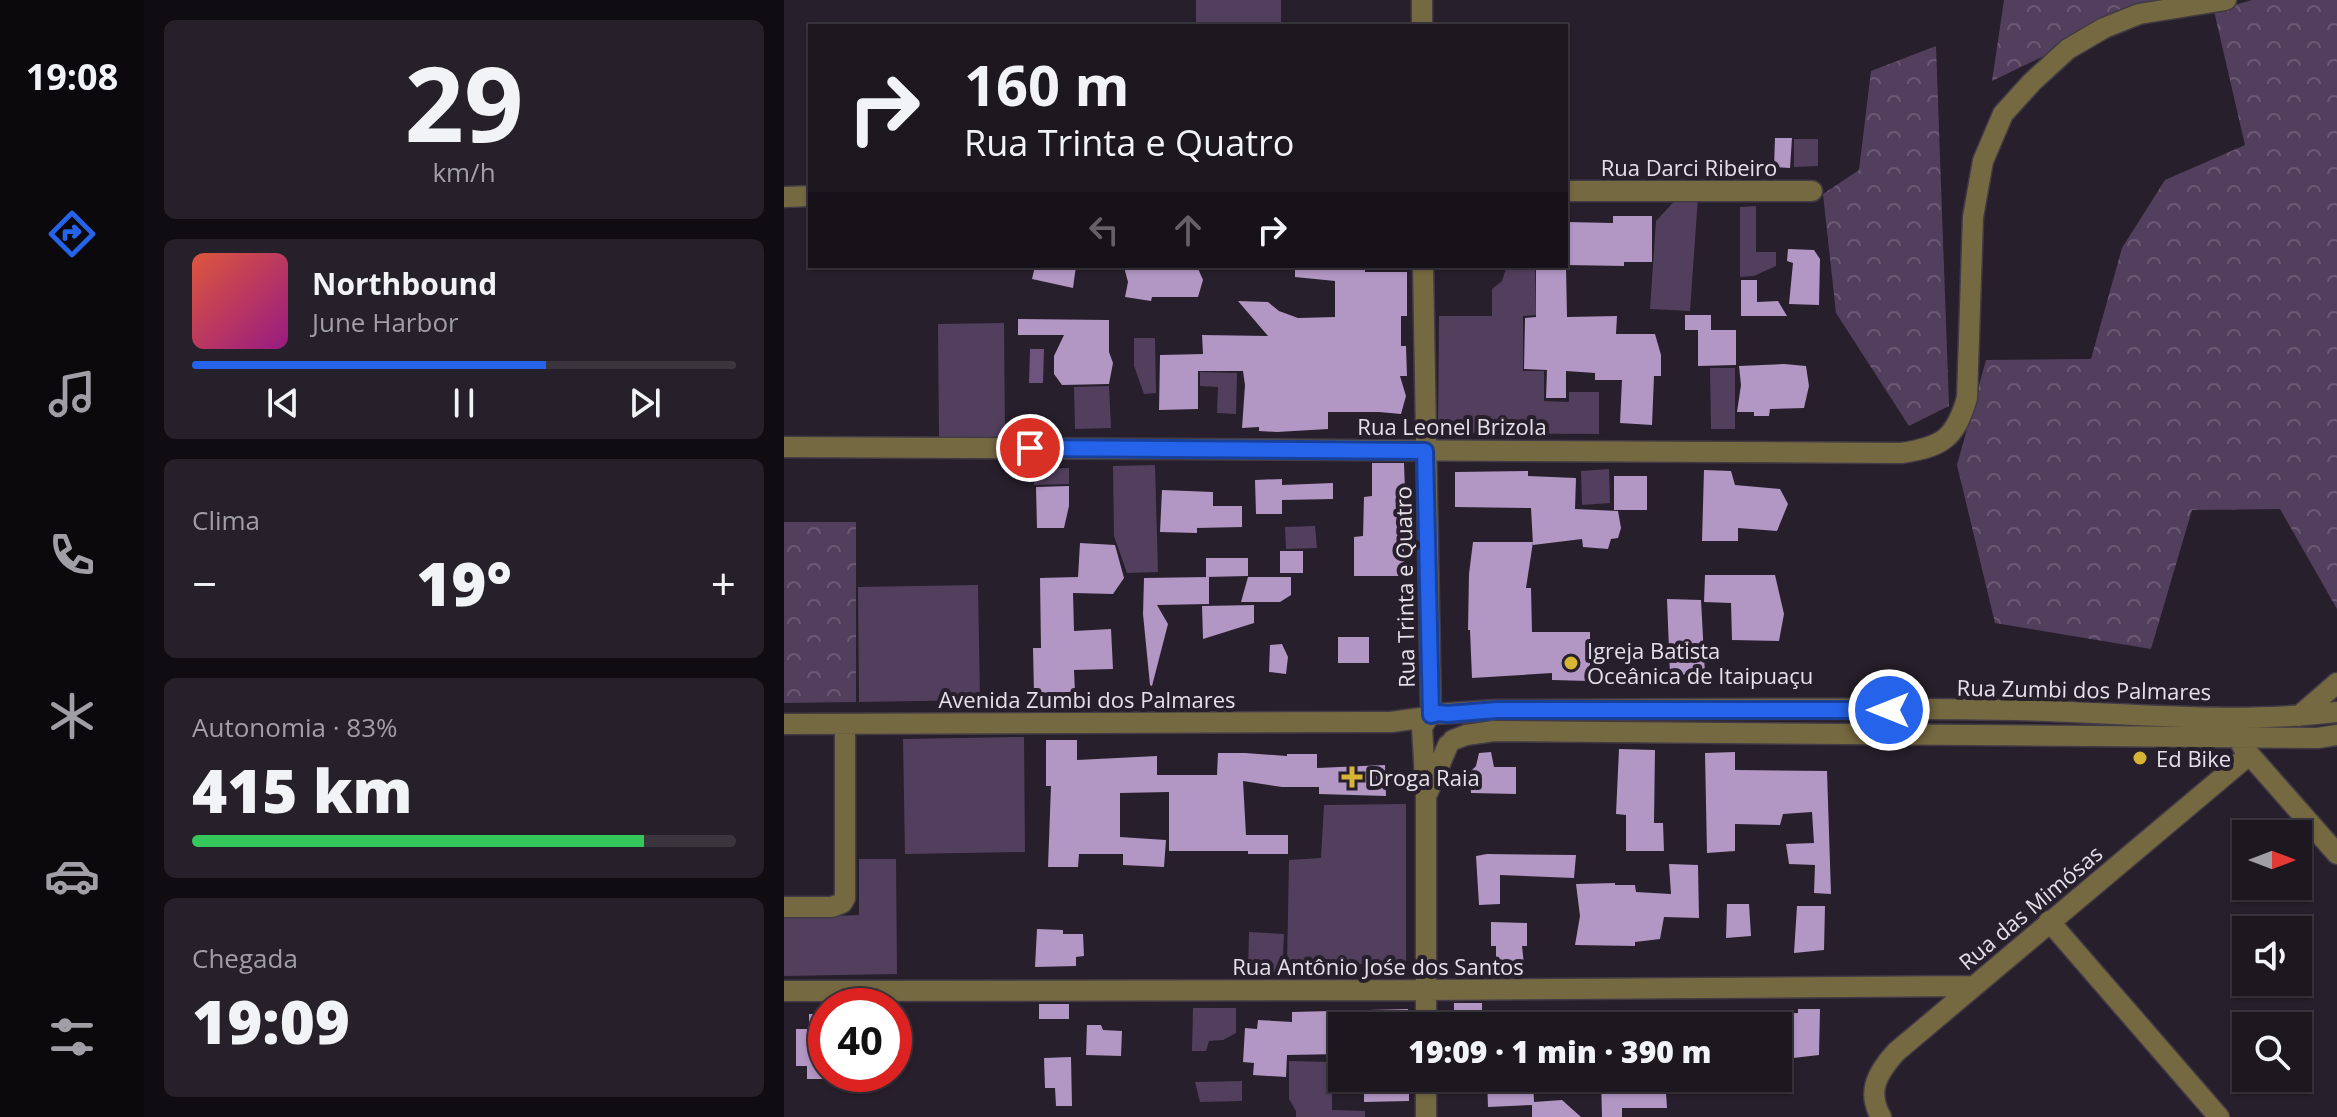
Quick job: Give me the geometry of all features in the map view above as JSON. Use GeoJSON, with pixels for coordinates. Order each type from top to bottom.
{"type":"FeatureCollection","features":[{"type":"Feature","properties":{"kind":"street"},"geometry":{"type":"LineString","coordinates":[[1422,0],[1422,24]]}},
{"type":"Feature","properties":{"kind":"street","name":"Rua Leonel Brizola"},"geometry":{"type":"LineString","coordinates":[[784,447],[1901,453],[1931,448],[1956,427],[1967,398],[1973,217],[1983,161],[2003,114],[2068,49],[2104,28],[2139,14],[2226,0]]}},
{"type":"Feature","properties":{"kind":"street","name":"Rua Darci Ribeiro"},"geometry":{"type":"LineString","coordinates":[[1568,191],[1812,191]]}},
{"type":"Feature","properties":{"kind":"street"},"geometry":{"type":"LineString","coordinates":[[784,197],[808,196]]}},
{"type":"Feature","properties":{"kind":"street","name":"Rua Trinta e Quatro"},"geometry":{"type":"LineString","coordinates":[[1423,268],[1430,723]]}},
{"type":"Feature","properties":{"kind":"street"},"geometry":{"type":"LineString","coordinates":[[2299,716],[2337,683]]}},
{"type":"Feature","properties":{"kind":"street","name":"Rua Zumbi dos Palmares"},"geometry":{"type":"LineString","coordinates":[[1430,723],[1489,710],[2015,710],[2231,726]]}},
{"type":"Feature","properties":{"kind":"street","name":"Rua Zumbi dos Palmares"},"geometry":{"type":"LineString","coordinates":[[1451,742],[1466,735],[1494,731],[2231,726],[2337,712]]}},
{"type":"Feature","properties":{"kind":"street"},"geometry":{"type":"LineString","coordinates":[[1426,795],[1451,742],[1456,726],[1453,719],[1430,723],[1426,795],[1426,1012]]}},
{"type":"Feature","properties":{"kind":"street","name":"Avenida Zumbi dos Palmares"},"geometry":{"type":"LineString","coordinates":[[784,724],[1430,723],[1431,745],[1436,747],[1451,742]]}},
{"type":"Feature","properties":{"kind":"street"},"geometry":{"type":"LineString","coordinates":[[784,907],[832,907],[842,903],[845,898],[845,724]]}},
{"type":"Feature","properties":{"kind":"street"},"geometry":{"type":"LineString","coordinates":[[2231,726],[2318,738],[2337,735]]}},
{"type":"Feature","properties":{"kind":"street"},"geometry":{"type":"LineString","coordinates":[[2231,726],[2249,755],[2337,854]]}},
{"type":"Feature","properties":{"kind":"street","name":"Rua das Mimósas"},"geometry":{"type":"LineString","coordinates":[[1880,1116],[1874,1088],[1883,1067],[1896,1052],[2249,755]]}},
{"type":"Feature","properties":{"kind":"street"},"geometry":{"type":"LineString","coordinates":[[2049,921],[2219,1117]]}},
{"type":"Feature","properties":{"kind":"street","name":"Rua Antônio Jośe dos Santos"},"geometry":{"type":"LineString","coordinates":[[784,991],[1972,986]]}},
{"type":"Feature","properties":{"kind":"street"},"geometry":{"type":"LineString","coordinates":[[1426,1092],[1426,1117]]}},
{"type":"Feature","properties":{"kind":"green space"},"geometry":{"type":"Polygon","coordinates":[[[1196,0],[1281,0],[1281,24],[1196,24],[1196,0]]]}},
{"type":"Feature","properties":{"kind":"green space"},"geometry":{"type":"Polygon","coordinates":[[[2004,0],[2161,0],[1992,81],[2004,0]]]}},
{"type":"Feature","properties":{"kind":"green space"},"geometry":{"type":"Polygon","coordinates":[[[2252,0],[2337,0],[2337,609],[2280,509],[2192,510],[2151,649],[1995,623],[1957,465],[1986,360],[2091,359],[2122,248],[2165,180],[2245,145],[2214,11],[2252,0]]]}},
{"type":"Feature","properties":{"kind":"green space"},"geometry":{"type":"Polygon","coordinates":[[[1936,46],[1949,406],[1909,426],[1836,313],[1823,194],[1859,170],[1871,71],[1936,46]]]}},
{"type":"Feature","properties":{"kind":"green space"},"geometry":{"type":"Polygon","coordinates":[[[1794,139],[1818,139],[1818,166],[1794,167],[1794,139]]]}},
{"type":"Feature","properties":{"kind":"green space"},"geometry":{"type":"Polygon","coordinates":[[[1680,195],[1698,197],[1690,311],[1650,309],[1656,221],[1680,195]]]}},
{"type":"Feature","properties":{"kind":"green space"},"geometry":{"type":"Polygon","coordinates":[[[1756,206],[1756,252],[1776,252],[1776,266],[1754,276],[1740,277],[1740,207],[1756,206]]]}},
{"type":"Feature","properties":{"kind":"green space"},"geometry":{"type":"Polygon","coordinates":[[[1506,268],[1535,268],[1536,315],[1523,316],[1523,371],[1544,371],[1544,401],[1569,402],[1569,392],[1599,392],[1599,434],[1438,433],[1439,316],[1492,316],[1492,289],[1502,281],[1506,268]]]}},
{"type":"Feature","properties":{"kind":"green space"},"geometry":{"type":"Polygon","coordinates":[[[1004,323],[1005,437],[939,438],[938,324],[1004,323]]]}},
{"type":"Feature","properties":{"kind":"green space"},"geometry":{"type":"Polygon","coordinates":[[[1134,338],[1155,338],[1156,393],[1144,394],[1134,366],[1134,338]]]}},
{"type":"Feature","properties":{"kind":"green space"},"geometry":{"type":"Polygon","coordinates":[[[1710,368],[1735,368],[1735,429],[1711,429],[1710,368]]]}},
{"type":"Feature","properties":{"kind":"green space"},"geometry":{"type":"Polygon","coordinates":[[[1200,372],[1237,373],[1236,414],[1217,413],[1218,387],[1200,386],[1200,372]]]}},
{"type":"Feature","properties":{"kind":"green space"},"geometry":{"type":"Polygon","coordinates":[[[1109,386],[1111,428],[1075,429],[1074,387],[1109,386]]]}},
{"type":"Feature","properties":{"kind":"green space"},"geometry":{"type":"Polygon","coordinates":[[[1155,465],[1158,572],[1127,573],[1114,536],[1113,466],[1155,465]]]}},
{"type":"Feature","properties":{"kind":"green space"},"geometry":{"type":"Polygon","coordinates":[[[1069,468],[1069,484],[1034,485],[1034,469],[1069,468]]]}},
{"type":"Feature","properties":{"kind":"green space"},"geometry":{"type":"Polygon","coordinates":[[[1609,469],[1610,503],[1582,505],[1581,471],[1609,469]]]}},
{"type":"Feature","properties":{"kind":"green space"},"geometry":{"type":"Polygon","coordinates":[[[784,522],[856,522],[856,702],[784,703],[784,522]]]}},
{"type":"Feature","properties":{"kind":"green space"},"geometry":{"type":"Polygon","coordinates":[[[1315,526],[1317,548],[1286,549],[1285,527],[1315,526]]]}},
{"type":"Feature","properties":{"kind":"green space"},"geometry":{"type":"Polygon","coordinates":[[[978,585],[980,700],[859,702],[858,587],[978,585]]]}},
{"type":"Feature","properties":{"kind":"green space"},"geometry":{"type":"Polygon","coordinates":[[[1024,737],[1025,852],[905,854],[903,739],[1024,737]]]}},
{"type":"Feature","properties":{"kind":"green space"},"geometry":{"type":"Polygon","coordinates":[[[1406,804],[1406,963],[1287,966],[1289,860],[1321,858],[1324,805],[1406,804]]]}},
{"type":"Feature","properties":{"kind":"green space"},"geometry":{"type":"Polygon","coordinates":[[[859,859],[896,859],[897,974],[784,976],[784,918],[859,915],[859,859]]]}},
{"type":"Feature","properties":{"kind":"green space"},"geometry":{"type":"Polygon","coordinates":[[[1249,932],[1284,934],[1282,974],[1248,972],[1249,932]]]}},
{"type":"Feature","properties":{"kind":"green space"},"geometry":{"type":"Polygon","coordinates":[[[1193,1008],[1236,1008],[1236,1033],[1223,1040],[1209,1041],[1206,1051],[1192,1051],[1193,1008]]]}},
{"type":"Feature","properties":{"kind":"green space"},"geometry":{"type":"Polygon","coordinates":[[[1289,1061],[1328,1062],[1328,1092],[1332,1092],[1332,1110],[1365,1111],[1365,1117],[1296,1117],[1289,1099],[1289,1061]]]}},
{"type":"Feature","properties":{"kind":"green space"},"geometry":{"type":"Polygon","coordinates":[[[1242,1081],[1242,1101],[1200,1102],[1195,1082],[1242,1081]]]}},
{"type":"Feature","properties":{"kind":"shaded area"},"geometry":{"type":"Polygon","coordinates":[[[1030,349],[1044,349],[1043,383],[1029,383],[1030,349]]]}},
{"type":"Feature","properties":{"kind":"building"},"geometry":{"type":"Polygon","coordinates":[[[1775,138],[1792,138],[1790,168],[1774,167],[1775,138]]]}},
{"type":"Feature","properties":{"kind":"building"},"geometry":{"type":"Polygon","coordinates":[[[1613,216],[1652,216],[1652,262],[1624,262],[1624,266],[1568,265],[1568,222],[1613,223],[1613,216]]]}},
{"type":"Feature","properties":{"kind":"building"},"geometry":{"type":"Polygon","coordinates":[[[1788,249],[1814,250],[1820,259],[1819,305],[1789,304],[1793,263],[1787,261],[1788,249]]]}},
{"type":"Feature","properties":{"kind":"building"},"geometry":{"type":"Polygon","coordinates":[[[1035,268],[1076,268],[1073,288],[1032,279],[1035,268]]]}},
{"type":"Feature","properties":{"kind":"building"},"geometry":{"type":"Polygon","coordinates":[[[1124,268],[1198,268],[1203,280],[1198,297],[1152,297],[1151,301],[1125,297],[1128,282],[1124,268]]]}},
{"type":"Feature","properties":{"kind":"building"},"geometry":{"type":"Polygon","coordinates":[[[1295,268],[1365,268],[1365,272],[1407,272],[1407,316],[1401,316],[1401,346],[1406,346],[1407,376],[1400,376],[1406,396],[1401,414],[1328,412],[1328,429],[1277,432],[1259,431],[1259,427],[1242,428],[1243,371],[1198,371],[1198,409],[1159,410],[1160,355],[1203,354],[1202,335],[1268,336],[1238,301],[1268,302],[1279,311],[1298,318],[1335,317],[1335,281],[1295,277],[1295,268]]]}},
{"type":"Feature","properties":{"kind":"building"},"geometry":{"type":"Polygon","coordinates":[[[1536,268],[1566,268],[1567,317],[1617,316],[1616,334],[1655,334],[1661,355],[1661,376],[1654,376],[1652,425],[1620,423],[1622,380],[1595,380],[1595,373],[1566,371],[1566,398],[1546,398],[1547,370],[1524,369],[1525,318],[1536,317],[1536,268]]]}},
{"type":"Feature","properties":{"kind":"building"},"geometry":{"type":"Polygon","coordinates":[[[1741,280],[1757,280],[1757,302],[1778,301],[1787,316],[1741,316],[1741,280]]]}},
{"type":"Feature","properties":{"kind":"building"},"geometry":{"type":"Polygon","coordinates":[[[1685,315],[1711,315],[1711,330],[1685,330],[1685,315]]]}},
{"type":"Feature","properties":{"kind":"building"},"geometry":{"type":"Polygon","coordinates":[[[1018,319],[1109,320],[1109,352],[1113,363],[1109,384],[1062,385],[1054,374],[1054,356],[1064,335],[1018,335],[1018,319]]]}},
{"type":"Feature","properties":{"kind":"building"},"geometry":{"type":"Polygon","coordinates":[[[1698,330],[1736,330],[1736,365],[1698,366],[1698,330]]]}},
{"type":"Feature","properties":{"kind":"building"},"geometry":{"type":"Polygon","coordinates":[[[1739,366],[1806,366],[1809,386],[1804,408],[1770,409],[1769,416],[1737,412],[1741,385],[1739,366]]]}},
{"type":"Feature","properties":{"kind":"building"},"geometry":{"type":"Polygon","coordinates":[[[1372,463],[1404,463],[1407,548],[1404,548],[1404,576],[1354,576],[1354,537],[1363,536],[1364,497],[1372,496],[1372,463]]]}},
{"type":"Feature","properties":{"kind":"building"},"geometry":{"type":"Polygon","coordinates":[[[1704,470],[1731,471],[1735,485],[1780,489],[1788,504],[1777,531],[1738,528],[1738,541],[1702,541],[1704,470]]]}},
{"type":"Feature","properties":{"kind":"building"},"geometry":{"type":"Polygon","coordinates":[[[1528,471],[1528,476],[1576,478],[1575,509],[1618,511],[1621,528],[1618,538],[1611,539],[1608,549],[1583,547],[1582,539],[1533,545],[1531,508],[1455,507],[1455,472],[1528,471]]]}},
{"type":"Feature","properties":{"kind":"building"},"geometry":{"type":"Polygon","coordinates":[[[1614,476],[1647,476],[1647,510],[1614,510],[1614,476]]]}},
{"type":"Feature","properties":{"kind":"building"},"geometry":{"type":"Polygon","coordinates":[[[1282,479],[1282,485],[1333,483],[1333,499],[1282,500],[1282,514],[1256,514],[1255,480],[1282,479]]]}},
{"type":"Feature","properties":{"kind":"building"},"geometry":{"type":"Polygon","coordinates":[[[1069,486],[1064,528],[1037,528],[1036,487],[1069,486]]]}},
{"type":"Feature","properties":{"kind":"building"},"geometry":{"type":"Polygon","coordinates":[[[1162,490],[1213,492],[1213,506],[1242,506],[1242,527],[1197,528],[1197,533],[1160,532],[1162,490]]]}},
{"type":"Feature","properties":{"kind":"building"},"geometry":{"type":"Polygon","coordinates":[[[1473,542],[1533,542],[1526,588],[1531,588],[1532,632],[1590,632],[1590,681],[1552,680],[1552,673],[1472,678],[1468,630],[1473,542]]]}},
{"type":"Feature","properties":{"kind":"building"},"geometry":{"type":"Polygon","coordinates":[[[1080,543],[1115,545],[1124,578],[1113,594],[1073,593],[1074,631],[1111,629],[1113,669],[1074,670],[1075,692],[1034,693],[1033,648],[1041,648],[1040,578],[1078,577],[1080,543]]]}},
{"type":"Feature","properties":{"kind":"building"},"geometry":{"type":"Polygon","coordinates":[[[1280,551],[1303,551],[1303,573],[1280,573],[1280,551]]]}},
{"type":"Feature","properties":{"kind":"building"},"geometry":{"type":"Polygon","coordinates":[[[1206,558],[1248,558],[1248,576],[1206,577],[1206,558]]]}},
{"type":"Feature","properties":{"kind":"building"},"geometry":{"type":"Polygon","coordinates":[[[1705,575],[1775,575],[1784,614],[1779,641],[1732,640],[1731,603],[1704,602],[1705,575]]]}},
{"type":"Feature","properties":{"kind":"building"},"geometry":{"type":"Polygon","coordinates":[[[1209,577],[1209,604],[1157,605],[1168,624],[1150,685],[1143,614],[1144,578],[1209,577]]]}},
{"type":"Feature","properties":{"kind":"building"},"geometry":{"type":"Polygon","coordinates":[[[1248,577],[1291,577],[1291,595],[1280,602],[1241,602],[1248,577]]]}},
{"type":"Feature","properties":{"kind":"building"},"geometry":{"type":"Polygon","coordinates":[[[1667,599],[1701,600],[1705,674],[1670,675],[1667,599]]]}},
{"type":"Feature","properties":{"kind":"building"},"geometry":{"type":"Polygon","coordinates":[[[1254,605],[1254,623],[1203,639],[1202,606],[1254,605]]]}},
{"type":"Feature","properties":{"kind":"building"},"geometry":{"type":"Polygon","coordinates":[[[1338,637],[1369,637],[1369,663],[1338,663],[1338,637]]]}},
{"type":"Feature","properties":{"kind":"building"},"geometry":{"type":"Polygon","coordinates":[[[1282,644],[1288,657],[1286,674],[1269,672],[1270,645],[1282,644]]]}},
{"type":"Feature","properties":{"kind":"building"},"geometry":{"type":"Polygon","coordinates":[[[1046,740],[1077,740],[1077,760],[1157,756],[1157,775],[1217,775],[1218,753],[1317,754],[1317,768],[1385,765],[1386,796],[1319,794],[1319,787],[1282,787],[1243,781],[1246,835],[1288,835],[1288,854],[1248,854],[1248,851],[1169,851],[1169,792],[1120,793],[1120,837],[1166,840],[1164,867],[1123,865],[1123,854],[1079,854],[1078,867],[1048,867],[1051,786],[1046,786],[1046,740]]]}},
{"type":"Feature","properties":{"kind":"building"},"geometry":{"type":"Polygon","coordinates":[[[1619,749],[1655,750],[1654,823],[1663,823],[1664,851],[1626,851],[1626,815],[1616,814],[1619,749]]]}},
{"type":"Feature","properties":{"kind":"building"},"geometry":{"type":"Polygon","coordinates":[[[1491,752],[1494,767],[1516,767],[1516,794],[1471,793],[1470,772],[1476,766],[1479,753],[1491,752]]]}},
{"type":"Feature","properties":{"kind":"building"},"geometry":{"type":"Polygon","coordinates":[[[1735,752],[1735,770],[1827,771],[1831,894],[1814,893],[1815,865],[1789,864],[1786,844],[1814,843],[1812,812],[1783,814],[1780,825],[1735,824],[1735,851],[1707,853],[1705,753],[1735,752]]]}},
{"type":"Feature","properties":{"kind":"building"},"geometry":{"type":"Polygon","coordinates":[[[1576,855],[1574,878],[1500,875],[1500,904],[1479,905],[1476,856],[1576,855]]]}},
{"type":"Feature","properties":{"kind":"building"},"geometry":{"type":"Polygon","coordinates":[[[1669,864],[1698,865],[1699,918],[1664,917],[1660,939],[1635,942],[1635,946],[1575,945],[1580,916],[1576,884],[1635,885],[1636,892],[1671,894],[1669,864]]]}},
{"type":"Feature","properties":{"kind":"building"},"geometry":{"type":"Polygon","coordinates":[[[1727,904],[1749,904],[1751,936],[1726,938],[1727,904]]]}},
{"type":"Feature","properties":{"kind":"building"},"geometry":{"type":"Polygon","coordinates":[[[1797,906],[1825,906],[1824,950],[1794,953],[1797,906]]]}},
{"type":"Feature","properties":{"kind":"building"},"geometry":{"type":"Polygon","coordinates":[[[1491,922],[1527,923],[1527,946],[1522,946],[1524,965],[1496,965],[1496,946],[1491,946],[1491,922]]]}},
{"type":"Feature","properties":{"kind":"building"},"geometry":{"type":"Polygon","coordinates":[[[1037,929],[1083,934],[1084,956],[1076,957],[1076,966],[1035,967],[1037,929]]]}},
{"type":"Feature","properties":{"kind":"building"},"geometry":{"type":"Polygon","coordinates":[[[1454,1003],[1482,1003],[1482,1012],[1454,1012],[1454,1003]]]}},
{"type":"Feature","properties":{"kind":"building"},"geometry":{"type":"Polygon","coordinates":[[[1039,1004],[1069,1004],[1069,1019],[1039,1019],[1039,1004]]]}},
{"type":"Feature","properties":{"kind":"building"},"geometry":{"type":"Polygon","coordinates":[[[1408,1009],[1408,1012],[1328,1012],[1328,1054],[1287,1055],[1286,1077],[1253,1075],[1254,1063],[1243,1062],[1245,1028],[1257,1029],[1258,1020],[1292,1022],[1292,1012],[1408,1009]]]}},
{"type":"Feature","properties":{"kind":"building"},"geometry":{"type":"Polygon","coordinates":[[[1798,1009],[1820,1009],[1819,1055],[1793,1058],[1792,1071],[1792,1013],[1798,1013],[1798,1009]]]}},
{"type":"Feature","properties":{"kind":"building"},"geometry":{"type":"Polygon","coordinates":[[[1087,1025],[1122,1031],[1121,1056],[1086,1055],[1087,1025]]]}},
{"type":"Feature","properties":{"kind":"building"},"geometry":{"type":"Polygon","coordinates":[[[796,1029],[808,1029],[808,1079],[807,1066],[796,1066],[796,1029]]]}},
{"type":"Feature","properties":{"kind":"building"},"geometry":{"type":"Polygon","coordinates":[[[1071,1057],[1072,1106],[1056,1106],[1055,1088],[1045,1088],[1044,1058],[1071,1057]]]}},
{"type":"Feature","properties":{"kind":"building"},"geometry":{"type":"Polygon","coordinates":[[[1364,1092],[1409,1092],[1409,1101],[1364,1102],[1364,1092]]]}},
{"type":"Feature","properties":{"kind":"building"},"geometry":{"type":"Polygon","coordinates":[[[1487,1092],[1534,1092],[1534,1102],[1562,1100],[1581,1117],[1532,1117],[1532,1105],[1488,1107],[1487,1092]]]}},
{"type":"Feature","properties":{"kind":"building"},"geometry":{"type":"Polygon","coordinates":[[[1601,1092],[1666,1092],[1667,1108],[1622,1108],[1622,1117],[1602,1117],[1601,1092]]]}},
{"type":"Feature","properties":{"kind":"place","name":"Igreja Batista Oceânica de Itaipuaçu"},"geometry":{"type":"Point","coordinates":[1571,663]}},
{"type":"Feature","properties":{"kind":"place","name":"Ed Bike"},"geometry":{"type":"Point","coordinates":[2140,758]}},
{"type":"Feature","properties":{"kind":"place","name":"Droga Raia"},"geometry":{"type":"Point","coordinates":[1352,777]}},
{"type":"Feature","properties":{"kind":"route"},"geometry":{"type":"LineString","coordinates":[[1030,448],[1425,451],[1431,715],[1481,710],[1889,710]]}}]}
